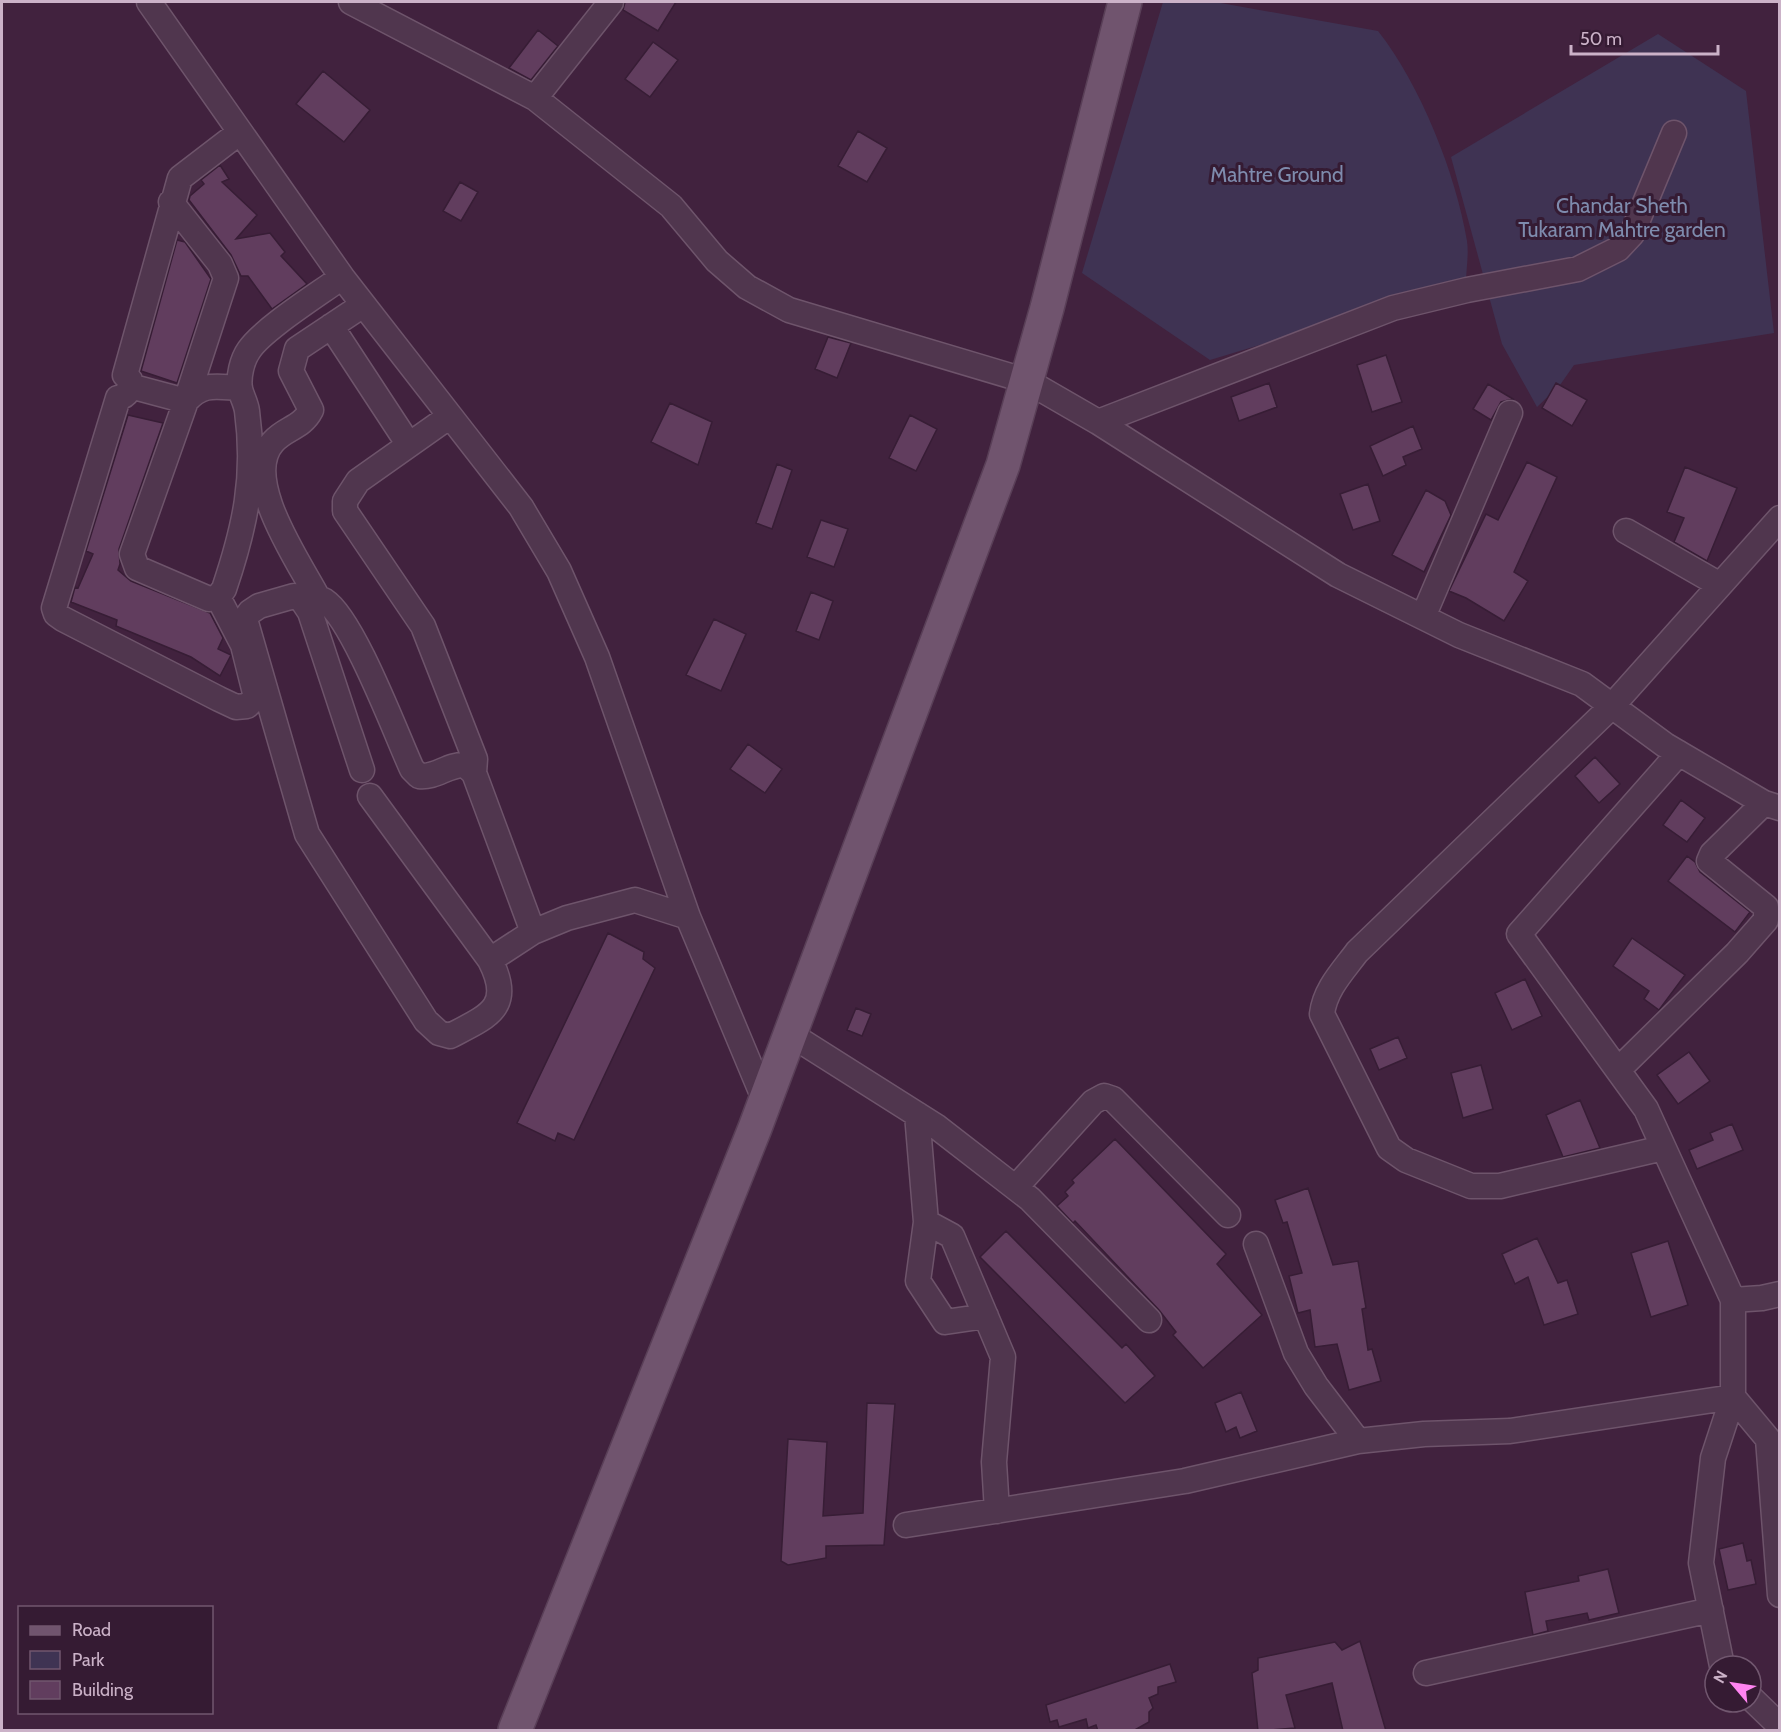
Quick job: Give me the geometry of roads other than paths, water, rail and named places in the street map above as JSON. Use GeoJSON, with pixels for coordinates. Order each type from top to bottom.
{"type":"FeatureCollection","features":[{"type":"Feature","properties":{"kind":"main road"},"geometry":{"type":"LineString","coordinates":[[515,1731],[765,1101],[1003,465],[1027,381],[1125,2]]}},
{"type":"Feature","properties":{"kind":"street"},"geometry":{"type":"LineString","coordinates":[[149,2],[342,277],[521,507],[559,571],[597,657],[688,917],[765,1101]]}},
{"type":"Feature","properties":{"kind":"street"},"geometry":{"type":"LineString","coordinates":[[351,2],[535,98],[671,206],[717,261],[747,287],[789,310],[1027,381],[1098,422],[1338,575],[1460,635],[1582,684],[1679,753],[1772,806],[1712,854],[1709,861],[1766,907],[1766,920],[1618,1070]]}},
{"type":"Feature","properties":{"kind":"street"},"geometry":{"type":"LineString","coordinates":[[535,98],[610,2]]}},
{"type":"Feature","properties":{"kind":"street"},"geometry":{"type":"LineString","coordinates":[[218,597],[243,645],[256,697],[247,706],[236,706],[219,699],[56,614],[54,608],[118,398],[123,397],[130,386],[130,380],[125,375],[171,202],[180,178],[240,132]]}},
{"type":"Feature","properties":{"kind":"street"},"geometry":{"type":"LineString","coordinates":[[1098,422],[1393,308],[1467,290],[1578,269],[1598,260],[1618,249],[1632,234],[1674,133]]}},
{"type":"Feature","properties":{"kind":"street"},"geometry":{"type":"LineString","coordinates":[[171,202],[220,264],[226,278],[132,554],[133,562],[138,568],[209,599],[218,597],[224,590],[243,528],[252,473],[247,408],[240,388],[242,362],[259,338],[342,277]]}},
{"type":"Feature","properties":{"kind":"street"},"geometry":{"type":"LineString","coordinates":[[362,770],[310,612],[310,599],[266,498],[262,475],[264,455],[273,441],[300,426],[311,410],[291,371],[292,360],[297,349],[363,305]]}},
{"type":"Feature","properties":{"kind":"street"},"geometry":{"type":"LineString","coordinates":[[331,326],[409,445]]}},
{"type":"Feature","properties":{"kind":"street"},"geometry":{"type":"LineString","coordinates":[[130,386],[186,401]]}},
{"type":"Feature","properties":{"kind":"street"},"geometry":{"type":"LineString","coordinates":[[186,401],[196,390],[208,387],[240,388]]}},
{"type":"Feature","properties":{"kind":"street"},"geometry":{"type":"LineString","coordinates":[[1423,617],[1510,413]]}},
{"type":"Feature","properties":{"kind":"street"},"geometry":{"type":"LineString","coordinates":[[450,416],[358,481],[345,501],[345,511],[423,626],[475,759],[474,773],[533,932]]}},
{"type":"Feature","properties":{"kind":"street"},"geometry":{"type":"LineString","coordinates":[[1664,1148],[1500,1186],[1471,1185],[1450,1179],[1406,1160],[1389,1148],[1322,1014],[1329,990],[1357,952],[1612,706],[1779,518]]}},
{"type":"Feature","properties":{"kind":"street"},"geometry":{"type":"LineString","coordinates":[[1626,531],[1720,585]]}},
{"type":"Feature","properties":{"kind":"street"},"geometry":{"type":"LineString","coordinates":[[370,796],[490,960],[501,989],[499,999],[490,1016],[450,1036],[439,1033],[426,1021],[307,834],[245,619],[259,606],[294,596],[327,602],[355,640],[412,769],[419,776],[430,777],[457,765],[465,765],[474,773]]}},
{"type":"Feature","properties":{"kind":"street"},"geometry":{"type":"LineString","coordinates":[[1679,753],[1519,934],[1646,1109],[1733,1300],[1733,1397],[1713,1458],[1701,1563],[1720,1654]]}},
{"type":"Feature","properties":{"kind":"street"},"geometry":{"type":"LineString","coordinates":[[490,960],[533,932],[567,918],[635,900],[688,917]]}},
{"type":"Feature","properties":{"kind":"street"},"geometry":{"type":"LineString","coordinates":[[790,1034],[917,1114],[1016,1187],[1149,1320]]}},
{"type":"Feature","properties":{"kind":"street"},"geometry":{"type":"LineString","coordinates":[[1016,1187],[1093,1102],[1104,1096],[1113,1099],[1228,1215]]}},
{"type":"Feature","properties":{"kind":"street"},"geometry":{"type":"LineString","coordinates":[[917,1114],[926,1222],[918,1281],[945,1322],[986,1316]]}},
{"type":"Feature","properties":{"kind":"street"},"geometry":{"type":"LineString","coordinates":[[926,1222],[952,1236],[1004,1357],[994,1461],[997,1511]]}},
{"type":"Feature","properties":{"kind":"street"},"geometry":{"type":"LineString","coordinates":[[1257,1244],[1296,1353],[1316,1386],[1358,1441]]}},
{"type":"Feature","properties":{"kind":"street"},"geometry":{"type":"LineString","coordinates":[[1733,1300],[1779,1294]]}},
{"type":"Feature","properties":{"kind":"street"},"geometry":{"type":"LineString","coordinates":[[906,1526],[1185,1481],[1358,1441],[1424,1434],[1510,1431],[1733,1397]]}},
{"type":"Feature","properties":{"kind":"street"},"geometry":{"type":"LineString","coordinates":[[1733,1397],[1774,1435],[1779,1595]]}},
{"type":"Feature","properties":{"kind":"street"},"geometry":{"type":"LineString","coordinates":[[1426,1673],[1711,1610]]}},
{"type":"Feature","properties":{"kind":"street"},"geometry":{"type":"LineString","coordinates":[[1763,1710],[1779,1726]]}},
{"type":"Feature","properties":{"kind":"park label","name":"Mahtre Ground"},"geometry":{"type":"Point","coordinates":[1277,174]}},
{"type":"Feature","properties":{"kind":"park label","name":"Chandar Sheth Tukaram Mahtre garden"},"geometry":{"type":"Point","coordinates":[1622,217]}}]}
